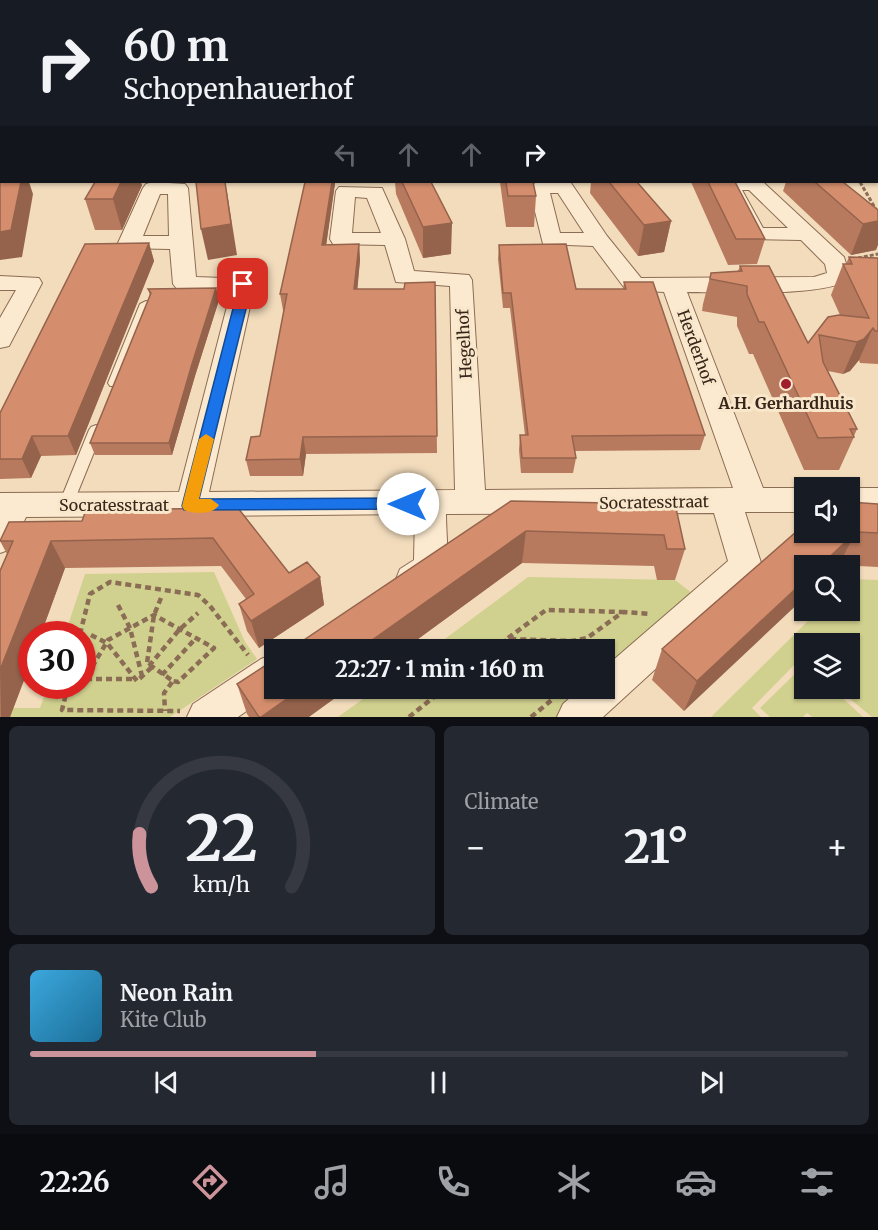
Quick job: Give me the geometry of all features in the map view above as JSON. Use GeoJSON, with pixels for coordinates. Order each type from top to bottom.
{"type":"FeatureCollection","features":[{"type":"Feature","properties":{"kind":"street"},"geometry":{"type":"LineString","coordinates":[[599,240],[634,285],[815,284],[839,277],[836,262],[807,234]]}},
{"type":"Feature","properties":{"kind":"street","name":"Hegelhof"},"geometry":{"type":"LineString","coordinates":[[394,239],[404,277],[461,280],[471,504]]}},
{"type":"Feature","properties":{"kind":"street"},"geometry":{"type":"LineString","coordinates":[[180,242],[185,284],[243,284],[242,297],[190,506]]}},
{"type":"Feature","properties":{"kind":"street"},"geometry":{"type":"LineString","coordinates":[[0,283],[31,283],[0,340]]}},
{"type":"Feature","properties":{"kind":"street","name":"Herderhof"},"geometry":{"type":"LineString","coordinates":[[581,709],[746,566],[739,500],[673,285]]}},
{"type":"Feature","properties":{"kind":"street","name":"Socratesstraat"},"geometry":{"type":"LineString","coordinates":[[8,505],[190,506],[794,500]]}},
{"type":"Feature","properties":{"kind":"street"},"geometry":{"type":"LineString","coordinates":[[860,500],[878,500]]}},
{"type":"Feature","properties":{"kind":"street"},"geometry":{"type":"LineString","coordinates":[[383,599],[430,567],[431,504]]}},
{"type":"Feature","properties":{"kind":"street"},"geometry":{"type":"LineString","coordinates":[[0,540],[8,505]]}},
{"type":"Feature","properties":{"kind":"street"},"geometry":{"type":"LineString","coordinates":[[204,716],[264,678]]}},
{"type":"Feature","properties":{"kind":"lane"},"geometry":{"type":"LineString","coordinates":[[108,401],[146,303]]}},
{"type":"Feature","properties":{"kind":"lane"},"geometry":{"type":"LineString","coordinates":[[66,504],[99,423]]}},
{"type":"Feature","properties":{"kind":"path"},"geometry":{"type":"LineString","coordinates":[[861,183],[878,213]]}},
{"type":"Feature","properties":{"kind":"path"},"geometry":{"type":"LineString","coordinates":[[83,621],[90,594],[110,582],[198,595],[264,667]]}},
{"type":"Feature","properties":{"kind":"path"},"geometry":{"type":"LineString","coordinates":[[154,615],[214,648],[178,682],[162,675],[147,663],[154,615],[161,598]]}},
{"type":"Feature","properties":{"kind":"path"},"geometry":{"type":"LineString","coordinates":[[118,605],[130,628],[142,676]]}},
{"type":"Feature","properties":{"kind":"path"},"geometry":{"type":"LineString","coordinates":[[508,639],[546,610],[652,614],[644,621]]}},
{"type":"Feature","properties":{"kind":"path"},"geometry":{"type":"LineString","coordinates":[[583,639],[588,638],[623,612]]}},
{"type":"Feature","properties":{"kind":"path"},"geometry":{"type":"LineString","coordinates":[[96,683],[135,679],[137,681],[178,630],[198,613]]}},
{"type":"Feature","properties":{"kind":"path"},"geometry":{"type":"LineString","coordinates":[[96,661],[106,643],[154,615]]}},
{"type":"Feature","properties":{"kind":"path"},"geometry":{"type":"LineString","coordinates":[[96,638],[106,643],[135,679]]}},
{"type":"Feature","properties":{"kind":"path"},"geometry":{"type":"LineString","coordinates":[[162,675],[196,638]]}},
{"type":"Feature","properties":{"kind":"path"},"geometry":{"type":"LineString","coordinates":[[165,711],[164,693],[173,681]]}},
{"type":"Feature","properties":{"kind":"path"},"geometry":{"type":"LineString","coordinates":[[65,699],[62,710],[184,711],[204,716]]}},
{"type":"Feature","properties":{"kind":"path"},"geometry":{"type":"LineString","coordinates":[[409,717],[431,699]]}},
{"type":"Feature","properties":{"kind":"path"},"geometry":{"type":"LineString","coordinates":[[531,717],[581,709]]}},
{"type":"Feature","properties":{"kind":"green space"},"geometry":{"type":"Polygon","coordinates":[[[214,572],[245,642],[257,659],[170,717],[0,717],[0,708],[40,708],[43,699],[96,699],[96,621],[69,621],[85,574],[214,572]]]}},
{"type":"Feature","properties":{"kind":"green space"},"geometry":{"type":"Polygon","coordinates":[[[528,577],[675,580],[697,597],[615,669],[615,639],[445,639],[528,577]]]}},
{"type":"Feature","properties":{"kind":"green space"},"geometry":{"type":"Polygon","coordinates":[[[860,579],[878,580],[878,717],[872,717],[850,699],[860,699],[860,633],[796,633],[808,621],[860,621],[860,579]]]}},
{"type":"Feature","properties":{"kind":"green space"},"geometry":{"type":"Polygon","coordinates":[[[794,635],[794,665],[752,708],[761,717],[711,717],[794,635]]]}},
{"type":"Feature","properties":{"kind":"green space"},"geometry":{"type":"Polygon","coordinates":[[[794,675],[794,699],[844,699],[863,717],[812,717],[807,713],[803,717],[770,717],[760,708],[794,675]]]}},
{"type":"Feature","properties":{"kind":"green space"},"geometry":{"type":"Polygon","coordinates":[[[363,699],[580,699],[559,717],[338,717],[363,699]]]}},
{"type":"Feature","properties":{"kind":"building"},"geometry":{"type":"Polygon","coordinates":[[[0,183],[21,183],[11,230],[0,232],[0,183]]]}},
{"type":"Feature","properties":{"kind":"building"},"geometry":{"type":"Polygon","coordinates":[[[94,183],[121,183],[113,199],[85,199],[94,183]]]}},
{"type":"Feature","properties":{"kind":"building"},"geometry":{"type":"Polygon","coordinates":[[[196,183],[225,183],[231,224],[201,229],[196,183]]]}},
{"type":"Feature","properties":{"kind":"building"},"geometry":{"type":"Polygon","coordinates":[[[305,183],[332,183],[322,245],[359,244],[354,289],[404,289],[405,283],[435,282],[437,436],[303,437],[300,459],[246,460],[251,437],[260,436],[287,294],[280,294],[305,183]]]}},
{"type":"Feature","properties":{"kind":"building"},"geometry":{"type":"Polygon","coordinates":[[[402,183],[432,183],[452,223],[423,227],[402,183]]]}},
{"type":"Feature","properties":{"kind":"building"},"geometry":{"type":"Polygon","coordinates":[[[506,183],[533,183],[536,196],[508,196],[506,183]]]}},
{"type":"Feature","properties":{"kind":"building"},"geometry":{"type":"Polygon","coordinates":[[[610,183],[638,183],[671,221],[644,225],[610,183]]]}},
{"type":"Feature","properties":{"kind":"building"},"geometry":{"type":"Polygon","coordinates":[[[708,183],[736,183],[765,239],[736,239],[708,183]]]}},
{"type":"Feature","properties":{"kind":"building"},"geometry":{"type":"Polygon","coordinates":[[[816,183],[844,183],[878,210],[878,221],[863,224],[816,183]]]}},
{"type":"Feature","properties":{"kind":"building"},"geometry":{"type":"Polygon","coordinates":[[[149,243],[68,436],[32,436],[22,459],[0,459],[0,413],[85,244],[149,243]]]}},
{"type":"Feature","properties":{"kind":"building"},"geometry":{"type":"Polygon","coordinates":[[[566,244],[576,289],[626,289],[624,282],[653,282],[705,435],[572,436],[576,458],[522,458],[520,435],[528,435],[511,293],[503,293],[499,245],[566,244]]]}},
{"type":"Feature","properties":{"kind":"building"},"geometry":{"type":"Polygon","coordinates":[[[849,257],[878,258],[878,331],[873,328],[864,339],[857,342],[819,335],[823,362],[857,429],[850,429],[854,437],[818,438],[764,322],[759,322],[747,294],[747,286],[710,279],[711,273],[742,271],[740,266],[769,266],[808,343],[828,317],[839,315],[869,318],[843,264],[852,264],[849,257]]]}},
{"type":"Feature","properties":{"kind":"building"},"geometry":{"type":"Polygon","coordinates":[[[216,288],[169,443],[90,443],[151,293],[148,289],[216,288]]]}},
{"type":"Feature","properties":{"kind":"building"},"geometry":{"type":"Polygon","coordinates":[[[511,501],[659,504],[660,508],[676,508],[685,549],[667,549],[664,535],[526,531],[374,639],[305,639],[511,501]]]}},
{"type":"Feature","properties":{"kind":"building"},"geometry":{"type":"Polygon","coordinates":[[[860,503],[878,504],[878,533],[860,532],[860,503]]]}},
{"type":"Feature","properties":{"kind":"building"},"geometry":{"type":"Polygon","coordinates":[[[238,508],[289,573],[307,562],[320,577],[251,621],[239,604],[254,594],[213,538],[51,541],[0,670],[0,571],[13,541],[0,541],[9,522],[82,521],[86,510],[238,508]]]}},
{"type":"Feature","properties":{"kind":"building"},"geometry":{"type":"Polygon","coordinates":[[[794,534],[794,543],[844,543],[832,555],[794,555],[794,590],[697,681],[662,649],[794,534]]]}},
{"type":"Feature","properties":{"kind":"building"},"geometry":{"type":"Polygon","coordinates":[[[264,666],[264,699],[286,699],[259,717],[237,684],[264,666]]]}},
{"type":"Feature","properties":{"kind":"slow traffic"},"geometry":{"type":"LineString","coordinates":[[206,439],[190,506],[211,505]]}},
{"type":"Feature","properties":{"kind":"place","name":"A.H. Gerhardhuis"},"geometry":{"type":"Point","coordinates":[786,384]}},
{"type":"Feature","properties":{"kind":"route"},"geometry":{"type":"LineString","coordinates":[[243,284],[242,297],[190,506],[408,504]]}}]}
